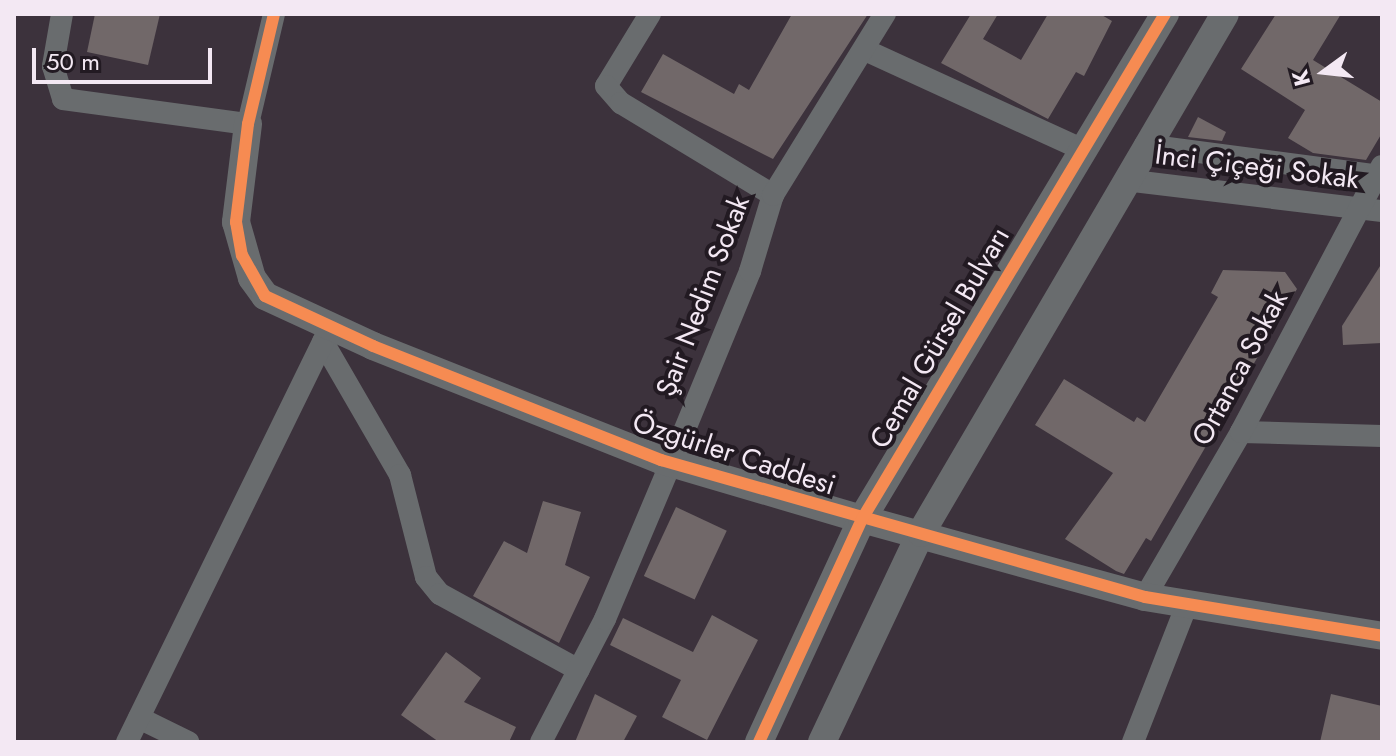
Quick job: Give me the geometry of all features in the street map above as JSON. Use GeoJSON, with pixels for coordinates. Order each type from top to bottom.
{"type":"FeatureCollection","features":[{"type":"Feature","properties":{"kind":"street"},"geometry":{"type":"LineString","coordinates":[[62,14],[53,66],[63,99],[248,124],[274,14]]}},
{"type":"Feature","properties":{"kind":"street"},"geometry":{"type":"LineString","coordinates":[[650,14],[606,86],[621,103],[773,195]]}},
{"type":"Feature","properties":{"kind":"street","name":"Şair Nedim Sokak"},"geometry":{"type":"LineString","coordinates":[[541,742],[579,670],[671,463],[750,271],[773,195],[885,14]]}},
{"type":"Feature","properties":{"kind":"street","name":"Cemal Gürsel Bulvarı"},"geometry":{"type":"LineString","coordinates":[[759,742],[862,519],[1079,148],[1165,14]]}},
{"type":"Feature","properties":{"kind":"street"},"geometry":{"type":"LineString","coordinates":[[822,742],[921,533],[1145,145],[1225,14]]}},
{"type":"Feature","properties":{"kind":"street"},"geometry":{"type":"LineString","coordinates":[[865,50],[1079,148]]}},
{"type":"Feature","properties":{"kind":"street","name":"Özgürler Caddesi"},"geometry":{"type":"LineString","coordinates":[[248,124],[236,222],[242,255],[265,296],[327,334],[671,463],[862,519],[1145,597],[1382,636]]}},
{"type":"Feature","properties":{"kind":"street","name":"İnci Çiçeği Sokak"},"geometry":{"type":"LineString","coordinates":[[1145,145],[1380,173]]}},
{"type":"Feature","properties":{"kind":"street","name":"Ortanca Sokak"},"geometry":{"type":"LineString","coordinates":[[1145,597],[1241,432],[1380,173]]}},
{"type":"Feature","properties":{"kind":"street","name":"İnci Çiçeği Sokak"},"geometry":{"type":"LineString","coordinates":[[1125,180],[1357,212],[1382,211]]}},
{"type":"Feature","properties":{"kind":"street"},"geometry":{"type":"LineString","coordinates":[[327,334],[400,475],[433,586],[476,618],[579,670]]}},
{"type":"Feature","properties":{"kind":"street"},"geometry":{"type":"LineString","coordinates":[[127,742],[327,334]]}},
{"type":"Feature","properties":{"kind":"street"},"geometry":{"type":"LineString","coordinates":[[1241,432],[1382,436]]}},
{"type":"Feature","properties":{"kind":"street"},"geometry":{"type":"LineString","coordinates":[[1133,742],[1187,604]]}},
{"type":"Feature","properties":{"kind":"street"},"geometry":{"type":"LineString","coordinates":[[139,718],[188,742]]}},
{"type":"Feature","properties":{"kind":"building"},"geometry":{"type":"Polygon","coordinates":[[[95,14],[160,14],[148,65],[87,52],[95,14]]]}},
{"type":"Feature","properties":{"kind":"building"},"geometry":{"type":"Polygon","coordinates":[[[792,14],[868,14],[773,159],[641,92],[663,54],[734,94],[739,84],[749,90],[792,14]]]}},
{"type":"Feature","properties":{"kind":"building"},"geometry":{"type":"Polygon","coordinates":[[[971,14],[998,14],[983,39],[1021,60],[1048,14],[1100,14],[1112,21],[1084,76],[1076,72],[1048,119],[941,63],[971,14]]]}},
{"type":"Feature","properties":{"kind":"building"},"geometry":{"type":"Polygon","coordinates":[[[1276,14],[1341,14],[1313,60],[1382,102],[1382,133],[1366,160],[1313,153],[1288,138],[1305,110],[1241,69],[1276,14]]]}},
{"type":"Feature","properties":{"kind":"building"},"geometry":{"type":"Polygon","coordinates":[[[1198,117],[1226,132],[1222,141],[1188,137],[1198,117]]]}},
{"type":"Feature","properties":{"kind":"building"},"geometry":{"type":"Polygon","coordinates":[[[1382,263],[1382,343],[1343,345],[1342,326],[1382,263]]]}},
{"type":"Feature","properties":{"kind":"building"},"geometry":{"type":"Polygon","coordinates":[[[1223,270],[1285,272],[1297,289],[1151,541],[1146,538],[1124,574],[1065,539],[1113,473],[1035,425],[1064,379],[1134,422],[1137,417],[1145,422],[1218,297],[1211,293],[1223,270]]]}},
{"type":"Feature","properties":{"kind":"building"},"geometry":{"type":"Polygon","coordinates":[[[543,501],[581,512],[565,565],[590,577],[559,643],[473,596],[504,541],[527,553],[543,501]]]}},
{"type":"Feature","properties":{"kind":"building"},"geometry":{"type":"Polygon","coordinates":[[[676,507],[727,531],[695,600],[644,576],[676,507]]]}},
{"type":"Feature","properties":{"kind":"building"},"geometry":{"type":"Polygon","coordinates":[[[712,615],[758,640],[707,740],[662,717],[681,680],[610,645],[623,618],[693,652],[712,615]]]}},
{"type":"Feature","properties":{"kind":"building"},"geometry":{"type":"Polygon","coordinates":[[[446,652],[481,678],[464,702],[516,727],[509,742],[439,742],[401,715],[446,652]]]}},
{"type":"Feature","properties":{"kind":"building"},"geometry":{"type":"Polygon","coordinates":[[[595,694],[637,716],[623,742],[575,742],[595,694]]]}},
{"type":"Feature","properties":{"kind":"building"},"geometry":{"type":"Polygon","coordinates":[[[1331,694],[1382,706],[1382,742],[1320,742],[1331,694]]]}},
{"type":"Feature","properties":{"kind":"cycle path"},"geometry":{"type":"LineString","coordinates":[[274,14],[248,124],[236,222],[242,255],[265,296],[373,346],[661,460],[1145,597],[1382,636]]}},
{"type":"Feature","properties":{"kind":"cycle path"},"geometry":{"type":"LineString","coordinates":[[759,742],[862,519],[1165,14]]}}]}
